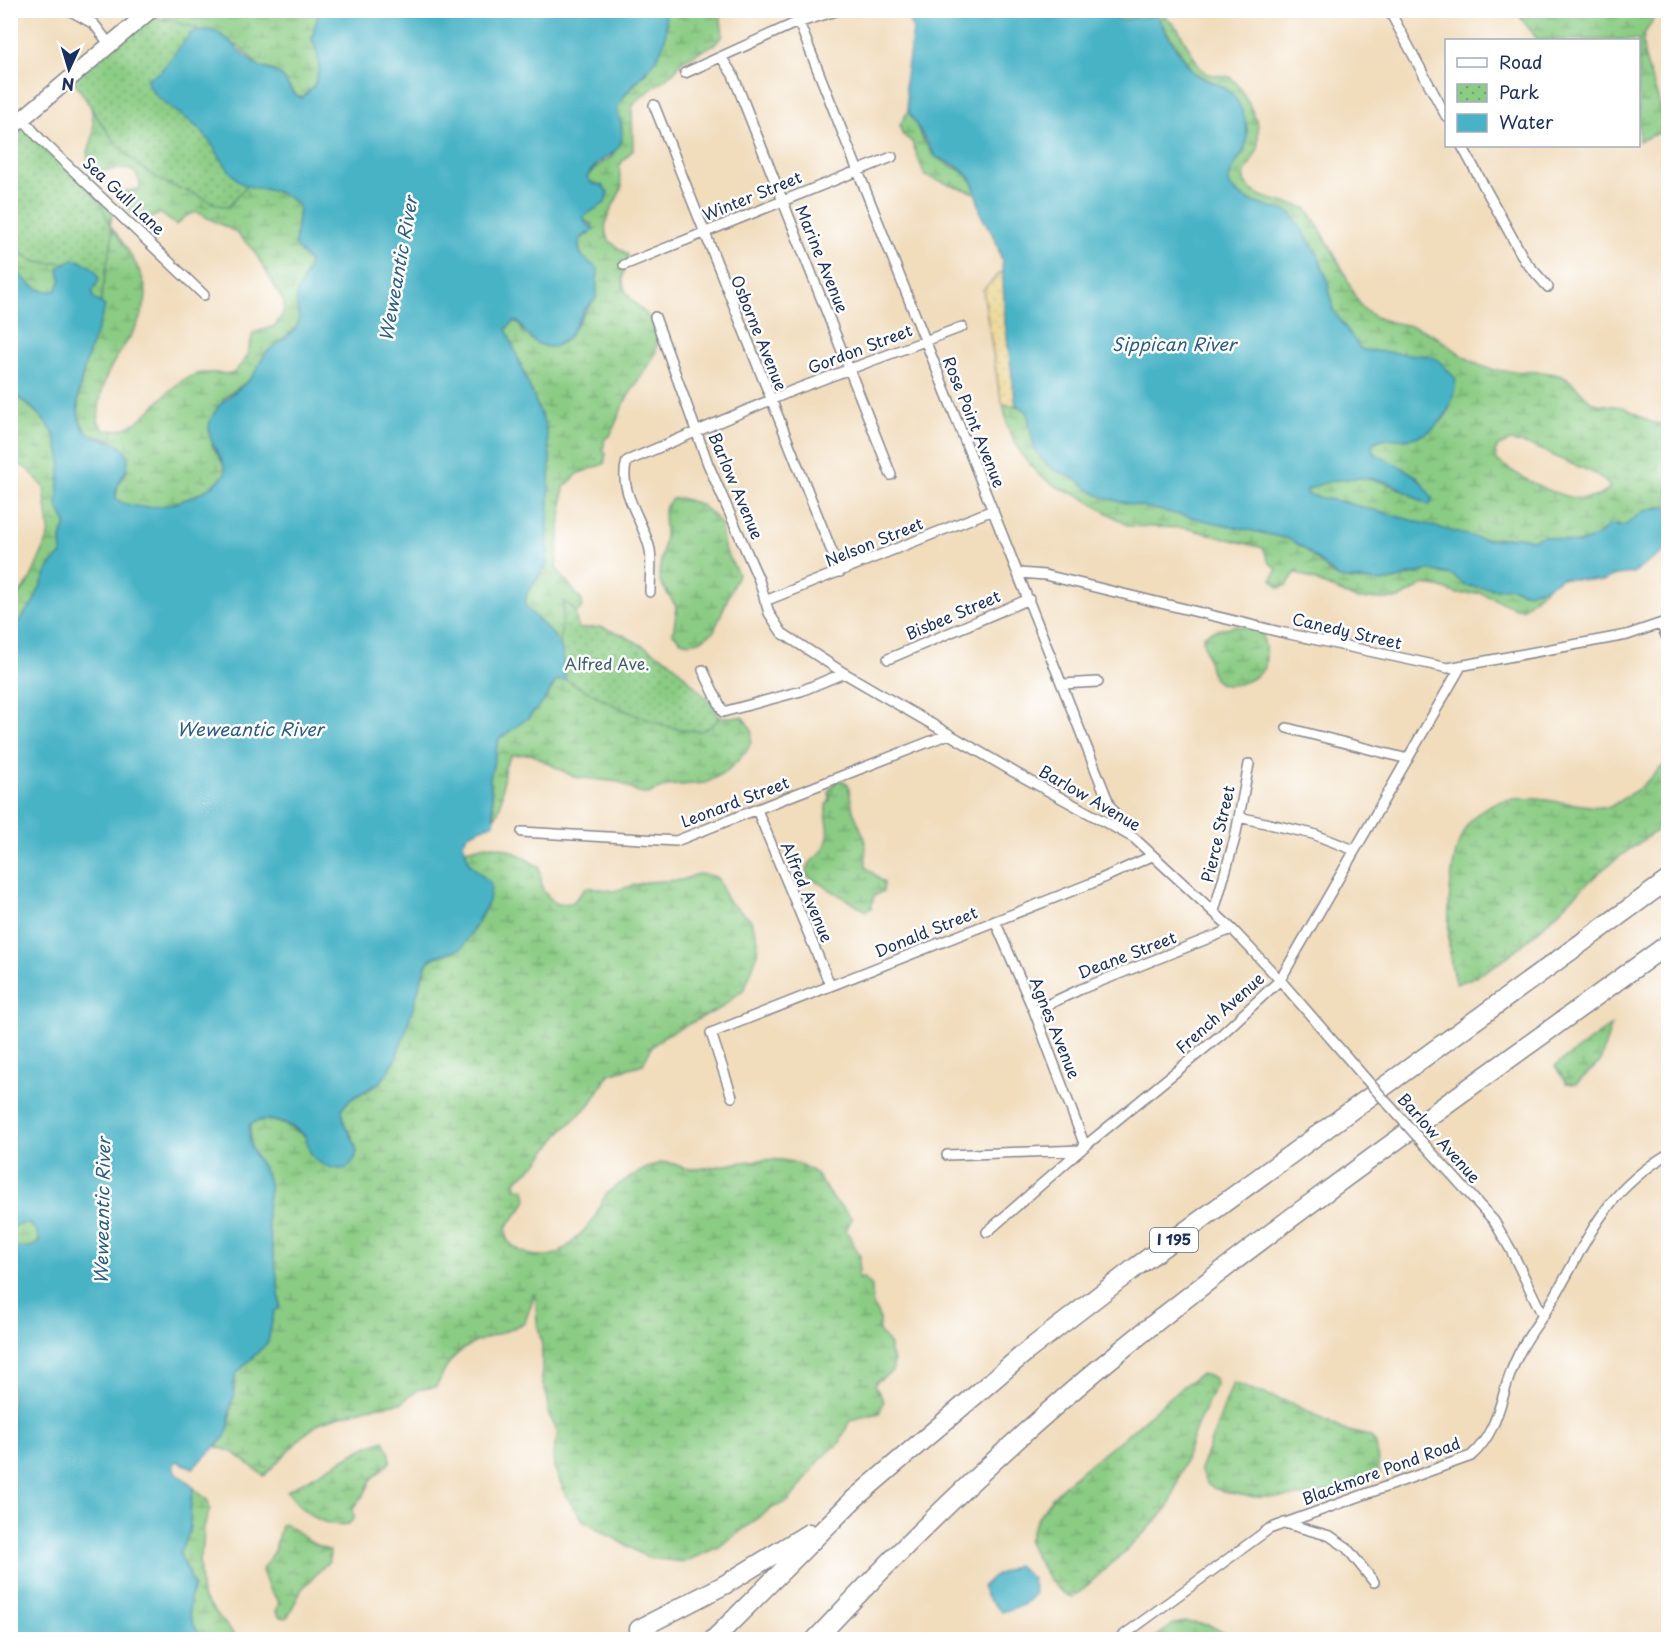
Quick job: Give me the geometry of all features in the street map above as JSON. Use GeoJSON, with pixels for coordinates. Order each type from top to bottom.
{"type":"FeatureCollection","features":[{"type":"Feature","properties":{"kind":"highway","name":"I 195"},"geometry":{"type":"LineString","coordinates":[[713,1640],[839,1514],[956,1411],[1136,1267],[1668,880]]}},
{"type":"Feature","properties":{"kind":"highway"},"geometry":{"type":"LineString","coordinates":[[815,1640],[920,1532],[1019,1438],[1124,1348],[1271,1232],[1668,944]]}},
{"type":"Feature","properties":{"kind":"highway"},"geometry":{"type":"LineString","coordinates":[[639,1629],[724,1585],[839,1514]]}},
{"type":"Feature","properties":{"kind":"main road"},"geometry":{"type":"LineString","coordinates":[[10,129],[151,10]]}},
{"type":"Feature","properties":{"kind":"street"},"geometry":{"type":"LineString","coordinates":[[69,10],[94,24],[110,45]]}},
{"type":"Feature","properties":{"kind":"street","name":"Rose Point Avenue"},"geometry":{"type":"LineString","coordinates":[[795,10],[1110,806],[1120,824],[1134,838]]}},
{"type":"Feature","properties":{"kind":"street"},"geometry":{"type":"LineString","coordinates":[[685,73],[791,24],[800,24],[839,10]]}},
{"type":"Feature","properties":{"kind":"street"},"geometry":{"type":"LineString","coordinates":[[1389,10],[1445,114]]}},
{"type":"Feature","properties":{"kind":"street","name":"Marine Avenue"},"geometry":{"type":"LineString","coordinates":[[721,57],[733,75],[891,475]]}},
{"type":"Feature","properties":{"kind":"street","name":"Osborne Avenue"},"geometry":{"type":"LineString","coordinates":[[654,105],[840,572]]}},
{"type":"Feature","properties":{"kind":"street","name":"Sea Gull Lane"},"geometry":{"type":"LineString","coordinates":[[23,119],[40,139],[204,295]]}},
{"type":"Feature","properties":{"kind":"street"},"geometry":{"type":"LineString","coordinates":[[1463,147],[1525,261],[1548,287]]}},
{"type":"Feature","properties":{"kind":"street","name":"Winter Street"},"geometry":{"type":"LineString","coordinates":[[624,265],[892,157]]}},
{"type":"Feature","properties":{"kind":"street","name":"Barlow Avenue"},"geometry":{"type":"LineString","coordinates":[[656,317],[697,433],[774,625],[782,633],[844,673],[1086,813],[1134,838],[1214,911],[1280,980],[1494,1221],[1543,1316]]}},
{"type":"Feature","properties":{"kind":"street","name":"Gordon Street"},"geometry":{"type":"LineString","coordinates":[[650,592],[650,549],[626,484],[624,470],[627,461],[770,400],[962,327]]}},
{"type":"Feature","properties":{"kind":"street","name":"Nelson Street"},"geometry":{"type":"LineString","coordinates":[[765,601],[993,510]]}},
{"type":"Feature","properties":{"kind":"street","name":"Canedy Street"},"geometry":{"type":"LineString","coordinates":[[1019,573],[1045,575],[1436,667],[1460,668],[1627,635],[1665,622]]}},
{"type":"Feature","properties":{"kind":"street","name":"Bisbee Street"},"geometry":{"type":"LineString","coordinates":[[888,659],[1029,600]]}},
{"type":"Feature","properties":{"kind":"street"},"geometry":{"type":"LineString","coordinates":[[1665,622],[1668,640]]}},
{"type":"Feature","properties":{"kind":"street","name":"French Avenue"},"geometry":{"type":"LineString","coordinates":[[987,1232],[1083,1148],[1222,1034],[1280,980],[1460,668]]}},
{"type":"Feature","properties":{"kind":"street"},"geometry":{"type":"LineString","coordinates":[[703,670],[723,712],[801,691],[844,673]]}},
{"type":"Feature","properties":{"kind":"street"},"geometry":{"type":"LineString","coordinates":[[1062,684],[1098,682]]}},
{"type":"Feature","properties":{"kind":"street"},"geometry":{"type":"LineString","coordinates":[[1287,728],[1408,759]]}},
{"type":"Feature","properties":{"kind":"street","name":"Leonard Street"},"geometry":{"type":"LineString","coordinates":[[522,832],[671,842],[949,734]]}},
{"type":"Feature","properties":{"kind":"street","name":"Pierce Street"},"geometry":{"type":"LineString","coordinates":[[1214,911],[1239,817],[1249,764]]}},
{"type":"Feature","properties":{"kind":"street","name":"Alfred Avenue"},"geometry":{"type":"LineString","coordinates":[[757,810],[830,985]]}},
{"type":"Feature","properties":{"kind":"street"},"geometry":{"type":"LineString","coordinates":[[1239,817],[1313,834],[1354,850]]}},
{"type":"Feature","properties":{"kind":"street","name":"Donald Street"},"geometry":{"type":"LineString","coordinates":[[732,1097],[711,1033],[995,921],[1152,856]]}},
{"type":"Feature","properties":{"kind":"street","name":"Agnes Avenue"},"geometry":{"type":"LineString","coordinates":[[995,921],[1034,1011],[1083,1148]]}},
{"type":"Feature","properties":{"kind":"street","name":"Deane Street"},"geometry":{"type":"LineString","coordinates":[[1034,1011],[1081,988],[1232,929]]}},
{"type":"Feature","properties":{"kind":"street"},"geometry":{"type":"LineString","coordinates":[[947,1155],[1083,1148]]}},
{"type":"Feature","properties":{"kind":"street","name":"Blackmore Pond Road"},"geometry":{"type":"LineString","coordinates":[[1117,1640],[1245,1546],[1284,1523],[1471,1456],[1492,1429],[1519,1352],[1543,1316],[1606,1206],[1633,1178],[1668,1154]]}},
{"type":"Feature","properties":{"kind":"street"},"geometry":{"type":"LineString","coordinates":[[1284,1523],[1330,1536],[1346,1546],[1374,1582]]}},
{"type":"Feature","properties":{"kind":"green space"},"geometry":{"type":"Polygon","coordinates":[[[174,11],[184,11],[196,19],[206,11],[319,11],[312,39],[318,56],[319,69],[314,86],[302,98],[295,96],[283,77],[272,70],[260,67],[237,44],[243,184],[281,194],[299,207],[295,246],[310,262],[309,271],[297,295],[299,320],[296,328],[265,354],[259,368],[250,379],[223,399],[212,445],[225,467],[225,474],[216,483],[189,498],[174,503],[142,507],[128,505],[116,499],[118,484],[127,472],[111,440],[90,435],[79,417],[79,395],[89,345],[94,299],[61,279],[56,291],[44,291],[30,284],[17,271],[17,263],[11,253],[11,154],[114,206],[110,225],[133,259],[142,279],[146,296],[141,315],[111,367],[103,386],[98,421],[104,430],[119,430],[131,425],[142,418],[172,388],[197,374],[234,373],[247,357],[253,333],[275,326],[283,314],[284,302],[254,251],[236,232],[196,212],[186,216],[176,225],[160,213],[148,220],[138,217],[127,207],[122,192],[140,189],[136,174],[125,168],[97,172],[89,166],[88,161],[93,118],[88,91],[157,23],[174,11]]]}},
{"type":"Feature","properties":{"kind":"green space"},"geometry":{"type":"Polygon","coordinates":[[[662,11],[720,11],[723,36],[715,44],[682,61],[674,72],[636,101],[632,108],[633,150],[620,166],[622,186],[605,227],[609,240],[628,255],[623,282],[626,292],[645,312],[655,328],[657,340],[655,355],[625,401],[610,436],[605,438],[604,464],[579,473],[564,487],[556,568],[582,601],[582,607],[571,619],[570,627],[714,711],[719,717],[743,717],[752,731],[751,742],[746,752],[727,771],[706,783],[667,786],[648,794],[638,793],[620,782],[574,777],[531,754],[512,755],[505,769],[501,802],[495,817],[490,778],[499,738],[528,718],[544,701],[556,681],[565,680],[525,606],[527,593],[547,565],[550,455],[545,425],[506,329],[514,321],[518,322],[524,334],[562,343],[596,298],[598,270],[586,261],[579,249],[580,239],[591,233],[591,224],[583,219],[597,183],[592,184],[587,177],[612,156],[622,127],[617,109],[620,101],[647,71],[665,14],[662,11]]]}},
{"type":"Feature","properties":{"kind":"green space"},"geometry":{"type":"Polygon","coordinates":[[[1108,11],[1160,11],[1178,29],[1201,69],[1208,74],[1230,77],[1239,86],[1258,125],[1258,149],[1245,173],[1244,182],[1257,194],[1307,209],[1332,250],[1353,293],[1369,313],[1382,320],[1427,332],[1467,359],[1484,367],[1503,371],[1552,373],[1566,378],[1592,402],[1623,407],[1651,422],[1668,424],[1668,506],[1654,508],[1624,526],[1616,525],[1603,530],[1595,538],[1573,544],[1544,536],[1531,540],[1519,537],[1478,539],[1347,503],[1308,496],[1307,489],[1338,479],[1352,478],[1380,482],[1408,493],[1422,502],[1432,499],[1417,476],[1373,453],[1372,444],[1384,439],[1415,436],[1439,423],[1445,417],[1450,404],[1449,371],[1429,356],[1363,350],[1359,347],[1333,310],[1327,279],[1317,253],[1290,212],[1248,200],[1240,196],[1228,183],[1232,168],[1245,151],[1247,127],[1220,85],[1193,72],[1157,16],[1120,20],[1109,15],[1108,11]],[[1511,441],[1498,446],[1495,453],[1497,460],[1536,485],[1570,497],[1586,498],[1599,495],[1610,487],[1600,477],[1589,471],[1526,444],[1511,441]]]}},
{"type":"Feature","properties":{"kind":"green space"},"geometry":{"type":"Polygon","coordinates":[[[1524,11],[1651,11],[1653,19],[1644,36],[1643,46],[1661,109],[1660,133],[1640,141],[1640,39],[1537,39],[1520,17],[1524,11]]]}},
{"type":"Feature","properties":{"kind":"green space"},"geometry":{"type":"Polygon","coordinates":[[[137,12],[197,28],[172,65],[254,177],[228,207],[218,205],[167,183],[131,159],[103,126],[66,68],[137,12]]]}},
{"type":"Feature","properties":{"kind":"green space"},"geometry":{"type":"Polygon","coordinates":[[[17,108],[100,202],[113,232],[95,332],[72,262],[41,263],[11,250],[10,112],[17,108]]]}},
{"type":"Feature","properties":{"kind":"green space"},"geometry":{"type":"Polygon","coordinates":[[[908,111],[923,140],[935,156],[970,178],[975,193],[925,176],[912,142],[902,134],[900,125],[908,111]]]}},
{"type":"Feature","properties":{"kind":"green space"},"geometry":{"type":"Polygon","coordinates":[[[11,392],[44,420],[56,438],[61,460],[58,497],[66,523],[61,539],[62,554],[52,565],[38,597],[11,633],[11,604],[29,582],[47,541],[49,529],[44,487],[29,470],[11,460],[11,392]]]}},
{"type":"Feature","properties":{"kind":"green space"},"geometry":{"type":"Polygon","coordinates":[[[1003,404],[1022,407],[1027,411],[1053,469],[1076,479],[1096,494],[1289,539],[1303,547],[1333,575],[1351,580],[1386,582],[1429,570],[1452,575],[1467,586],[1496,589],[1510,587],[1523,592],[1548,586],[1523,608],[1515,608],[1481,593],[1458,594],[1439,587],[1423,585],[1399,599],[1356,599],[1296,572],[1287,585],[1279,588],[1272,579],[1277,569],[1269,562],[1263,548],[1186,528],[1129,526],[1082,497],[1057,487],[1039,475],[1021,454],[1008,428],[1003,404]]]}},
{"type":"Feature","properties":{"kind":"green space"},"geometry":{"type":"Polygon","coordinates":[[[680,498],[700,504],[717,519],[721,525],[724,548],[738,574],[714,631],[700,641],[689,643],[681,641],[673,633],[677,608],[660,582],[659,574],[665,535],[664,509],[672,499],[680,498]]]}},
{"type":"Feature","properties":{"kind":"green space","name":"Alfred Ave."},"geometry":{"type":"Polygon","coordinates":[[[564,602],[573,608],[579,629],[601,627],[623,635],[669,660],[715,707],[719,719],[702,731],[678,729],[642,718],[557,676],[564,602]]]}},
{"type":"Feature","properties":{"kind":"green space"},"geometry":{"type":"Polygon","coordinates":[[[1234,626],[1260,628],[1266,660],[1259,674],[1231,685],[1218,682],[1213,677],[1203,636],[1234,626]]]}},
{"type":"Feature","properties":{"kind":"green space"},"geometry":{"type":"Polygon","coordinates":[[[1668,761],[1668,822],[1601,871],[1516,950],[1497,964],[1456,984],[1452,970],[1449,931],[1453,866],[1463,833],[1475,816],[1492,804],[1518,799],[1610,807],[1640,788],[1668,761]]]}},
{"type":"Feature","properties":{"kind":"green space"},"geometry":{"type":"Polygon","coordinates":[[[837,781],[844,781],[848,784],[853,811],[865,839],[866,867],[884,883],[883,891],[874,896],[871,908],[866,911],[807,876],[812,860],[821,852],[827,841],[826,805],[830,800],[829,790],[837,781]]]}},
{"type":"Feature","properties":{"kind":"green space"},"geometry":{"type":"Polygon","coordinates":[[[486,845],[508,850],[539,867],[543,891],[556,904],[572,903],[587,887],[614,891],[646,882],[682,880],[698,874],[714,876],[718,879],[727,900],[750,919],[758,940],[757,955],[745,988],[721,1008],[664,1036],[652,1047],[643,1064],[609,1074],[591,1103],[562,1131],[537,1163],[517,1180],[515,1187],[524,1189],[526,1200],[525,1205],[506,1228],[507,1240],[517,1249],[536,1256],[549,1256],[561,1252],[590,1224],[610,1190],[660,1163],[694,1169],[766,1160],[794,1163],[815,1173],[832,1198],[852,1219],[846,1230],[860,1256],[858,1279],[864,1278],[872,1286],[872,1303],[880,1319],[879,1332],[890,1345],[890,1353],[894,1362],[892,1371],[876,1382],[875,1386],[884,1401],[879,1413],[850,1420],[840,1442],[821,1459],[789,1501],[772,1508],[719,1547],[684,1562],[648,1558],[583,1520],[566,1496],[554,1467],[553,1454],[558,1433],[548,1412],[548,1400],[542,1381],[542,1345],[537,1322],[535,1293],[525,1322],[460,1351],[448,1365],[436,1387],[419,1389],[401,1403],[367,1408],[321,1422],[304,1435],[264,1476],[233,1452],[217,1447],[229,1427],[236,1374],[268,1342],[274,1312],[280,1306],[267,1215],[269,1183],[264,1169],[253,1152],[251,1124],[265,1120],[286,1125],[305,1136],[319,1161],[330,1167],[346,1169],[353,1137],[345,1126],[342,1109],[351,1100],[376,1086],[387,1072],[401,1043],[426,965],[434,958],[459,947],[473,932],[487,903],[491,884],[469,863],[465,850],[486,845]]]}},
{"type":"Feature","properties":{"kind":"green space"},"geometry":{"type":"Polygon","coordinates":[[[1611,1026],[1600,1062],[1576,1084],[1566,1083],[1555,1066],[1611,1026]]]}},
{"type":"Feature","properties":{"kind":"green space"},"geometry":{"type":"Polygon","coordinates":[[[25,1222],[36,1230],[40,1241],[31,1247],[11,1248],[11,1227],[25,1222]]]}},
{"type":"Feature","properties":{"kind":"green space"},"geometry":{"type":"Polygon","coordinates":[[[1202,1374],[1215,1378],[1216,1384],[1195,1430],[1169,1507],[1134,1543],[1081,1591],[1072,1597],[1065,1594],[1046,1574],[1028,1542],[1045,1507],[1072,1478],[1175,1393],[1202,1374]]]}},
{"type":"Feature","properties":{"kind":"green space"},"geometry":{"type":"Polygon","coordinates":[[[1233,1383],[1291,1403],[1344,1430],[1370,1436],[1376,1443],[1379,1474],[1360,1482],[1319,1493],[1275,1498],[1233,1494],[1208,1485],[1200,1470],[1233,1383]]]}},
{"type":"Feature","properties":{"kind":"green space"},"geometry":{"type":"Polygon","coordinates":[[[384,1440],[390,1454],[390,1462],[371,1480],[364,1495],[353,1508],[354,1519],[348,1524],[329,1523],[313,1516],[287,1491],[364,1448],[384,1440]]]}},
{"type":"Feature","properties":{"kind":"green space"},"geometry":{"type":"Polygon","coordinates":[[[194,1488],[208,1501],[210,1509],[204,1527],[203,1547],[199,1559],[202,1597],[238,1639],[205,1639],[192,1622],[189,1608],[194,1586],[179,1552],[189,1528],[194,1488]]]}},
{"type":"Feature","properties":{"kind":"green space"},"geometry":{"type":"Polygon","coordinates":[[[286,1524],[314,1544],[330,1551],[329,1561],[302,1589],[287,1618],[280,1617],[276,1612],[279,1602],[268,1587],[262,1570],[275,1549],[281,1525],[286,1524]]]}},
{"type":"Feature","properties":{"kind":"green space"},"geometry":{"type":"Polygon","coordinates":[[[1185,1622],[1209,1625],[1236,1639],[1153,1639],[1174,1624],[1185,1622]]]}},
{"type":"Feature","properties":{"kind":"sand"},"geometry":{"type":"Polygon","coordinates":[[[1003,270],[1005,322],[1016,405],[1003,404],[983,290],[1003,270]]]}},
{"type":"Feature","properties":{"kind":"water","name":"Weweantic River"},"geometry":{"type":"Polygon","coordinates":[[[662,10],[665,14],[666,31],[658,56],[632,86],[617,109],[622,138],[619,146],[587,177],[592,184],[602,185],[608,193],[605,203],[584,216],[585,222],[594,229],[580,239],[579,245],[583,257],[598,269],[596,298],[585,309],[568,338],[554,347],[537,343],[529,337],[518,322],[514,321],[506,329],[545,425],[550,455],[547,565],[527,593],[525,606],[556,638],[562,650],[565,680],[556,681],[544,701],[528,718],[499,739],[490,778],[494,823],[468,834],[463,842],[469,863],[491,884],[489,901],[462,948],[431,958],[426,965],[404,1037],[386,1075],[376,1085],[352,1098],[342,1109],[345,1126],[353,1139],[357,1154],[352,1164],[346,1169],[321,1164],[310,1152],[303,1134],[285,1124],[263,1120],[250,1124],[250,1144],[264,1169],[269,1184],[267,1216],[280,1307],[274,1312],[268,1342],[236,1374],[233,1385],[235,1395],[230,1405],[229,1427],[224,1438],[193,1468],[177,1461],[174,1464],[174,1470],[194,1488],[190,1528],[179,1552],[194,1586],[189,1608],[190,1615],[195,1627],[205,1639],[11,1639],[11,1248],[31,1247],[40,1241],[36,1230],[28,1223],[11,1227],[10,633],[33,603],[49,567],[62,554],[61,539],[66,523],[57,506],[61,460],[54,433],[36,411],[11,392],[11,253],[16,251],[20,254],[17,271],[21,276],[29,284],[44,291],[56,291],[61,279],[58,268],[73,259],[90,266],[98,276],[92,294],[94,299],[105,306],[83,374],[78,409],[81,424],[89,434],[115,443],[128,455],[127,468],[117,488],[116,499],[128,505],[158,506],[189,498],[216,483],[225,474],[222,461],[210,436],[209,429],[213,414],[253,376],[267,352],[296,328],[299,320],[297,296],[309,262],[295,246],[299,207],[285,195],[241,183],[202,132],[163,102],[150,88],[146,79],[160,72],[191,33],[211,30],[228,39],[258,66],[281,75],[293,92],[302,98],[314,86],[319,69],[318,56],[312,39],[319,11],[662,10]]]}},
{"type":"Feature","properties":{"kind":"water","name":"Sippican River"},"geometry":{"type":"Polygon","coordinates":[[[910,10],[1108,10],[1109,15],[1120,20],[1157,16],[1192,71],[1227,90],[1237,101],[1244,115],[1247,137],[1244,149],[1228,183],[1240,196],[1248,200],[1290,212],[1317,253],[1327,279],[1333,310],[1359,347],[1363,350],[1429,356],[1438,360],[1456,379],[1447,412],[1434,428],[1415,437],[1383,439],[1372,444],[1373,453],[1399,466],[1421,482],[1432,499],[1430,505],[1394,485],[1379,480],[1358,478],[1336,480],[1316,486],[1307,490],[1308,495],[1347,503],[1485,540],[1519,537],[1531,540],[1544,536],[1579,544],[1600,535],[1607,526],[1624,526],[1644,511],[1668,506],[1668,549],[1633,573],[1612,576],[1603,581],[1561,578],[1548,586],[1528,593],[1510,587],[1496,589],[1467,586],[1452,575],[1429,570],[1386,582],[1339,578],[1303,547],[1289,539],[1108,499],[1096,494],[1076,479],[1053,469],[1043,461],[1034,448],[1027,411],[1016,405],[1005,322],[1002,261],[995,238],[982,217],[972,179],[955,165],[936,157],[908,111],[905,82],[913,30],[906,15],[910,10]]]}},
{"type":"Feature","properties":{"kind":"water"},"geometry":{"type":"Polygon","coordinates":[[[1017,1565],[1032,1579],[1035,1593],[1023,1605],[1002,1612],[987,1598],[982,1587],[992,1577],[1017,1565]]]}}]}
